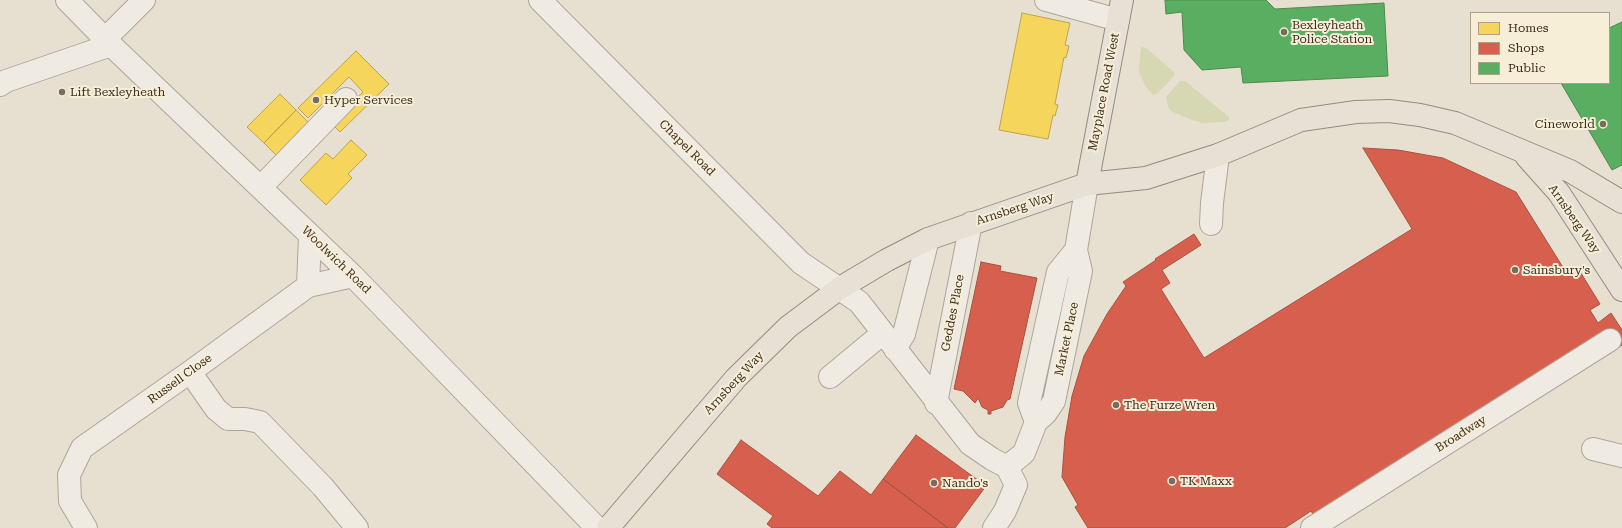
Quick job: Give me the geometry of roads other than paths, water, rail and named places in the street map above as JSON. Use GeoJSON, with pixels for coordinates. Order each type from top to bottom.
{"type":"FeatureCollection","features":[{"type":"Feature","properties":{"kind":"main road","name":"Mayplace Road West"},"geometry":{"type":"LineString","coordinates":[[1087,184],[1115,12]]}},
{"type":"Feature","properties":{"kind":"main road","name":"Arnsberg Way"},"geometry":{"type":"LineString","coordinates":[[608,528],[736,378],[788,327],[840,288],[887,260],[928,239],[1087,184],[1146,178],[1218,155],[1301,120],[1356,112],[1389,111],[1420,115],[1455,123],[1570,171],[1622,202]]}},
{"type":"Feature","properties":{"kind":"main road","name":"Arnsberg Way"},"geometry":{"type":"LineString","coordinates":[[1521,151],[1559,193],[1622,290]]}},
{"type":"Feature","properties":{"kind":"street","name":"Woolwich Road"},"geometry":{"type":"LineString","coordinates":[[67,0],[108,42],[353,276],[597,528]]}},
{"type":"Feature","properties":{"kind":"street"},"geometry":{"type":"LineString","coordinates":[[0,85],[6,81],[108,42],[144,0]]}},
{"type":"Feature","properties":{"kind":"street","name":"Chapel Road"},"geometry":{"type":"LineString","coordinates":[[540,0],[801,263],[840,288]]}},
{"type":"Feature","properties":{"kind":"street"},"geometry":{"type":"LineString","coordinates":[[1046,0],[1115,12]]}},
{"type":"Feature","properties":{"kind":"street"},"geometry":{"type":"LineString","coordinates":[[261,187],[346,99]]}},
{"type":"Feature","properties":{"kind":"street"},"geometry":{"type":"LineString","coordinates":[[1211,224],[1218,155]]}},
{"type":"Feature","properties":{"kind":"street","name":"Market Place"},"geometry":{"type":"LineString","coordinates":[[1007,466],[1024,453],[1036,422],[1046,413],[1054,402],[1081,271],[1076,250],[1087,184]]}},
{"type":"Feature","properties":{"kind":"street","name":"Geddes Place"},"geometry":{"type":"LineString","coordinates":[[936,403],[971,223]]}},
{"type":"Feature","properties":{"kind":"street"},"geometry":{"type":"LineString","coordinates":[[310,236],[308,286],[353,276]]}},
{"type":"Feature","properties":{"kind":"street"},"geometry":{"type":"LineString","coordinates":[[830,376],[889,341],[904,334],[928,239]]}},
{"type":"Feature","properties":{"kind":"street","name":"Russell Close"},"geometry":{"type":"LineString","coordinates":[[86,528],[70,501],[68,475],[82,448],[308,286]]}},
{"type":"Feature","properties":{"kind":"street"},"geometry":{"type":"LineString","coordinates":[[840,288],[859,302],[936,403],[970,444],[992,459],[1007,466],[1016,485],[1005,511],[994,528]]}},
{"type":"Feature","properties":{"kind":"street","name":"Broadway"},"geometry":{"type":"LineString","coordinates":[[1312,528],[1610,340]]}},
{"type":"Feature","properties":{"kind":"street"},"geometry":{"type":"LineString","coordinates":[[190,372],[216,409],[228,419],[245,419],[260,422],[323,487],[357,528]]}},
{"type":"Feature","properties":{"kind":"street"},"geometry":{"type":"LineString","coordinates":[[1593,449],[1621,457]]}},
{"type":"Feature","properties":{"kind":"place","name":"Bexleyheath Police Station"},"geometry":{"type":"Point","coordinates":[1284,32]}},
{"type":"Feature","properties":{"kind":"place","name":"Lift Bexleyheath"},"geometry":{"type":"Point","coordinates":[62,92]}},
{"type":"Feature","properties":{"kind":"place","name":"Hyper Services"},"geometry":{"type":"Point","coordinates":[316,100]}},
{"type":"Feature","properties":{"kind":"place","name":"Cineworld"},"geometry":{"type":"Point","coordinates":[1603,124]}},
{"type":"Feature","properties":{"kind":"place","name":"Sainsbury's"},"geometry":{"type":"Point","coordinates":[1515,270]}},
{"type":"Feature","properties":{"kind":"place","name":"The Furze Wren"},"geometry":{"type":"Point","coordinates":[1116,405]}},
{"type":"Feature","properties":{"kind":"place","name":"TK Maxx"},"geometry":{"type":"Point","coordinates":[1172,481]}},
{"type":"Feature","properties":{"kind":"place","name":"Nando's"},"geometry":{"type":"Point","coordinates":[934,483]}}]}
